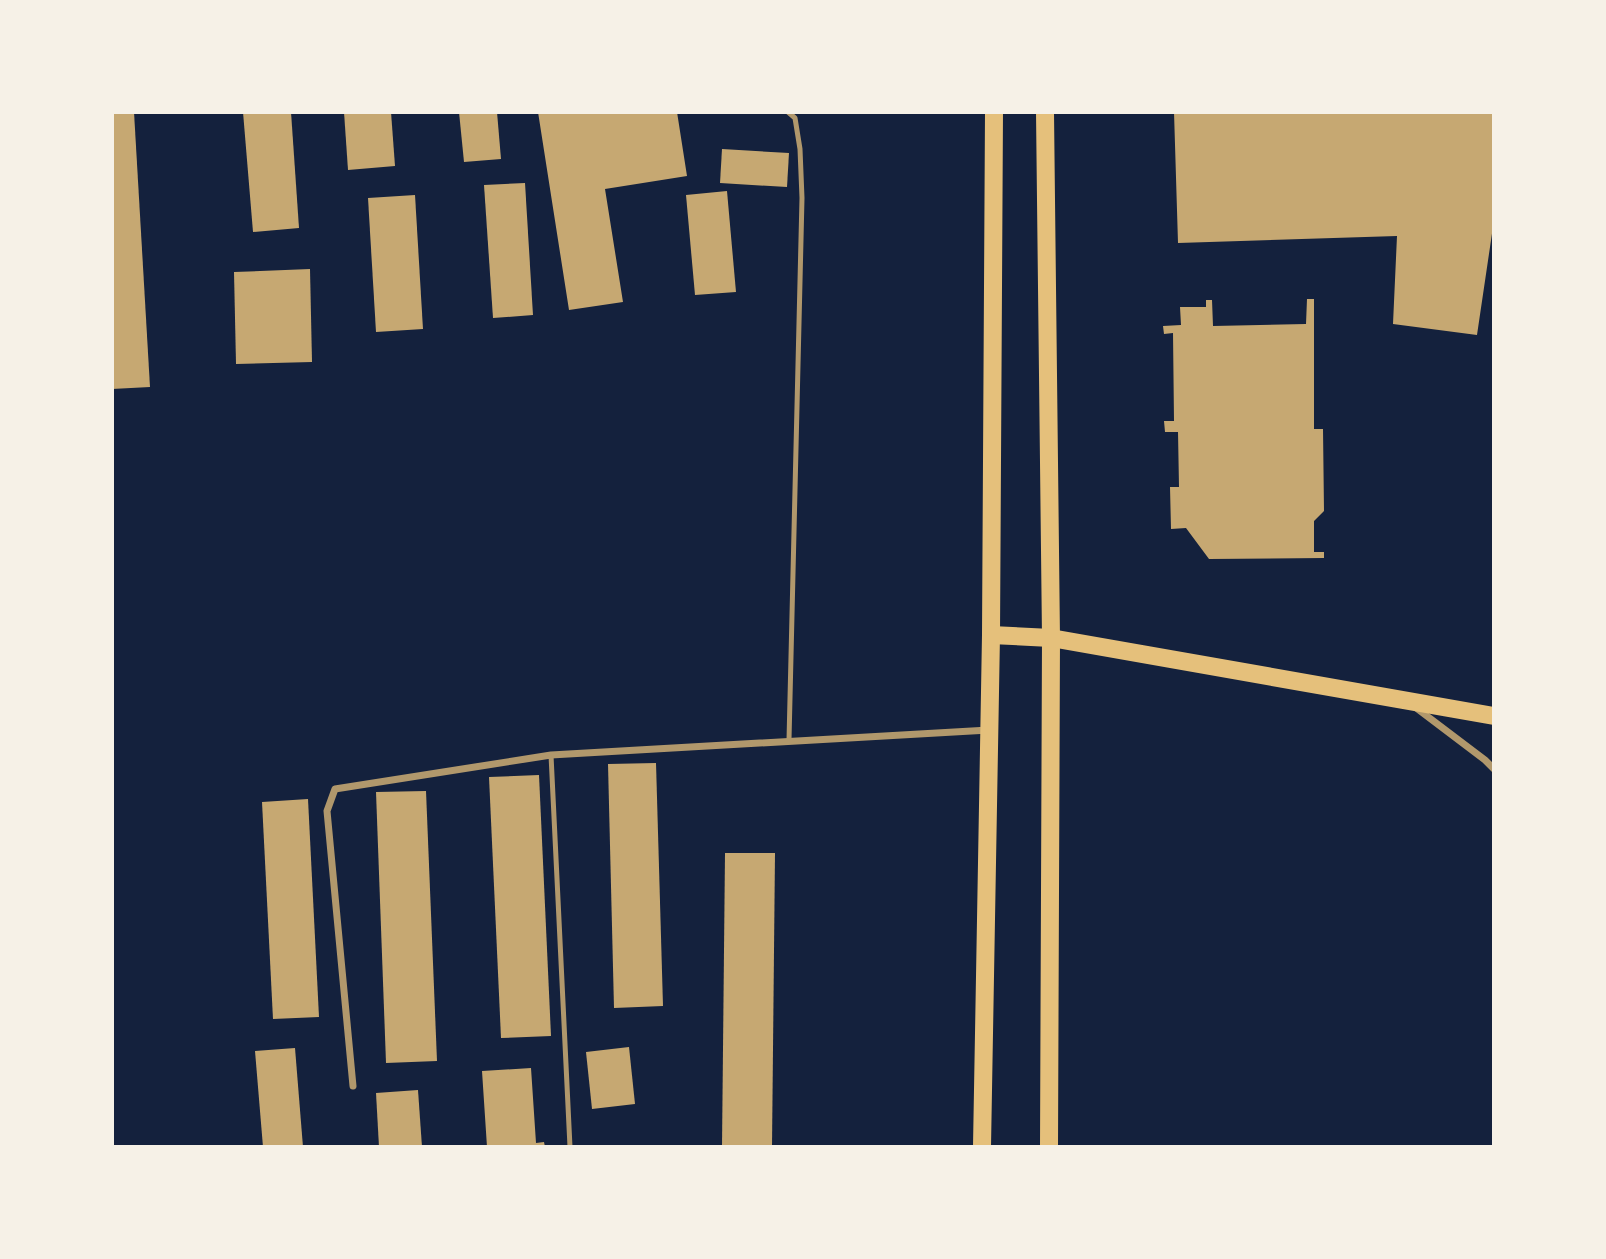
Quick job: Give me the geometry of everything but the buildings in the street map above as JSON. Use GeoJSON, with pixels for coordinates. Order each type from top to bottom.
{"type":"FeatureCollection","features":[{"type":"Feature","properties":{"kind":"main road"},"geometry":{"type":"LineString","coordinates":[[982,1147],[990,730],[994,112]]}},
{"type":"Feature","properties":{"kind":"main road"},"geometry":{"type":"LineString","coordinates":[[1045,112],[1051,638],[1049,1147]]}},
{"type":"Feature","properties":{"kind":"main road"},"geometry":{"type":"LineString","coordinates":[[991,635],[1051,638],[1494,716]]}},
{"type":"Feature","properties":{"kind":"street"},"geometry":{"type":"LineString","coordinates":[[1406,700],[1494,769]]}},
{"type":"Feature","properties":{"kind":"street"},"geometry":{"type":"LineString","coordinates":[[353,1086],[327,811],[335,789],[551,755],[990,730]]}},
{"type":"Feature","properties":{"kind":"lane"},"geometry":{"type":"LineString","coordinates":[[788,112],[795,118],[800,149],[802,198],[789,740]]}},
{"type":"Feature","properties":{"kind":"lane"},"geometry":{"type":"LineString","coordinates":[[551,755],[570,1147]]}}]}
